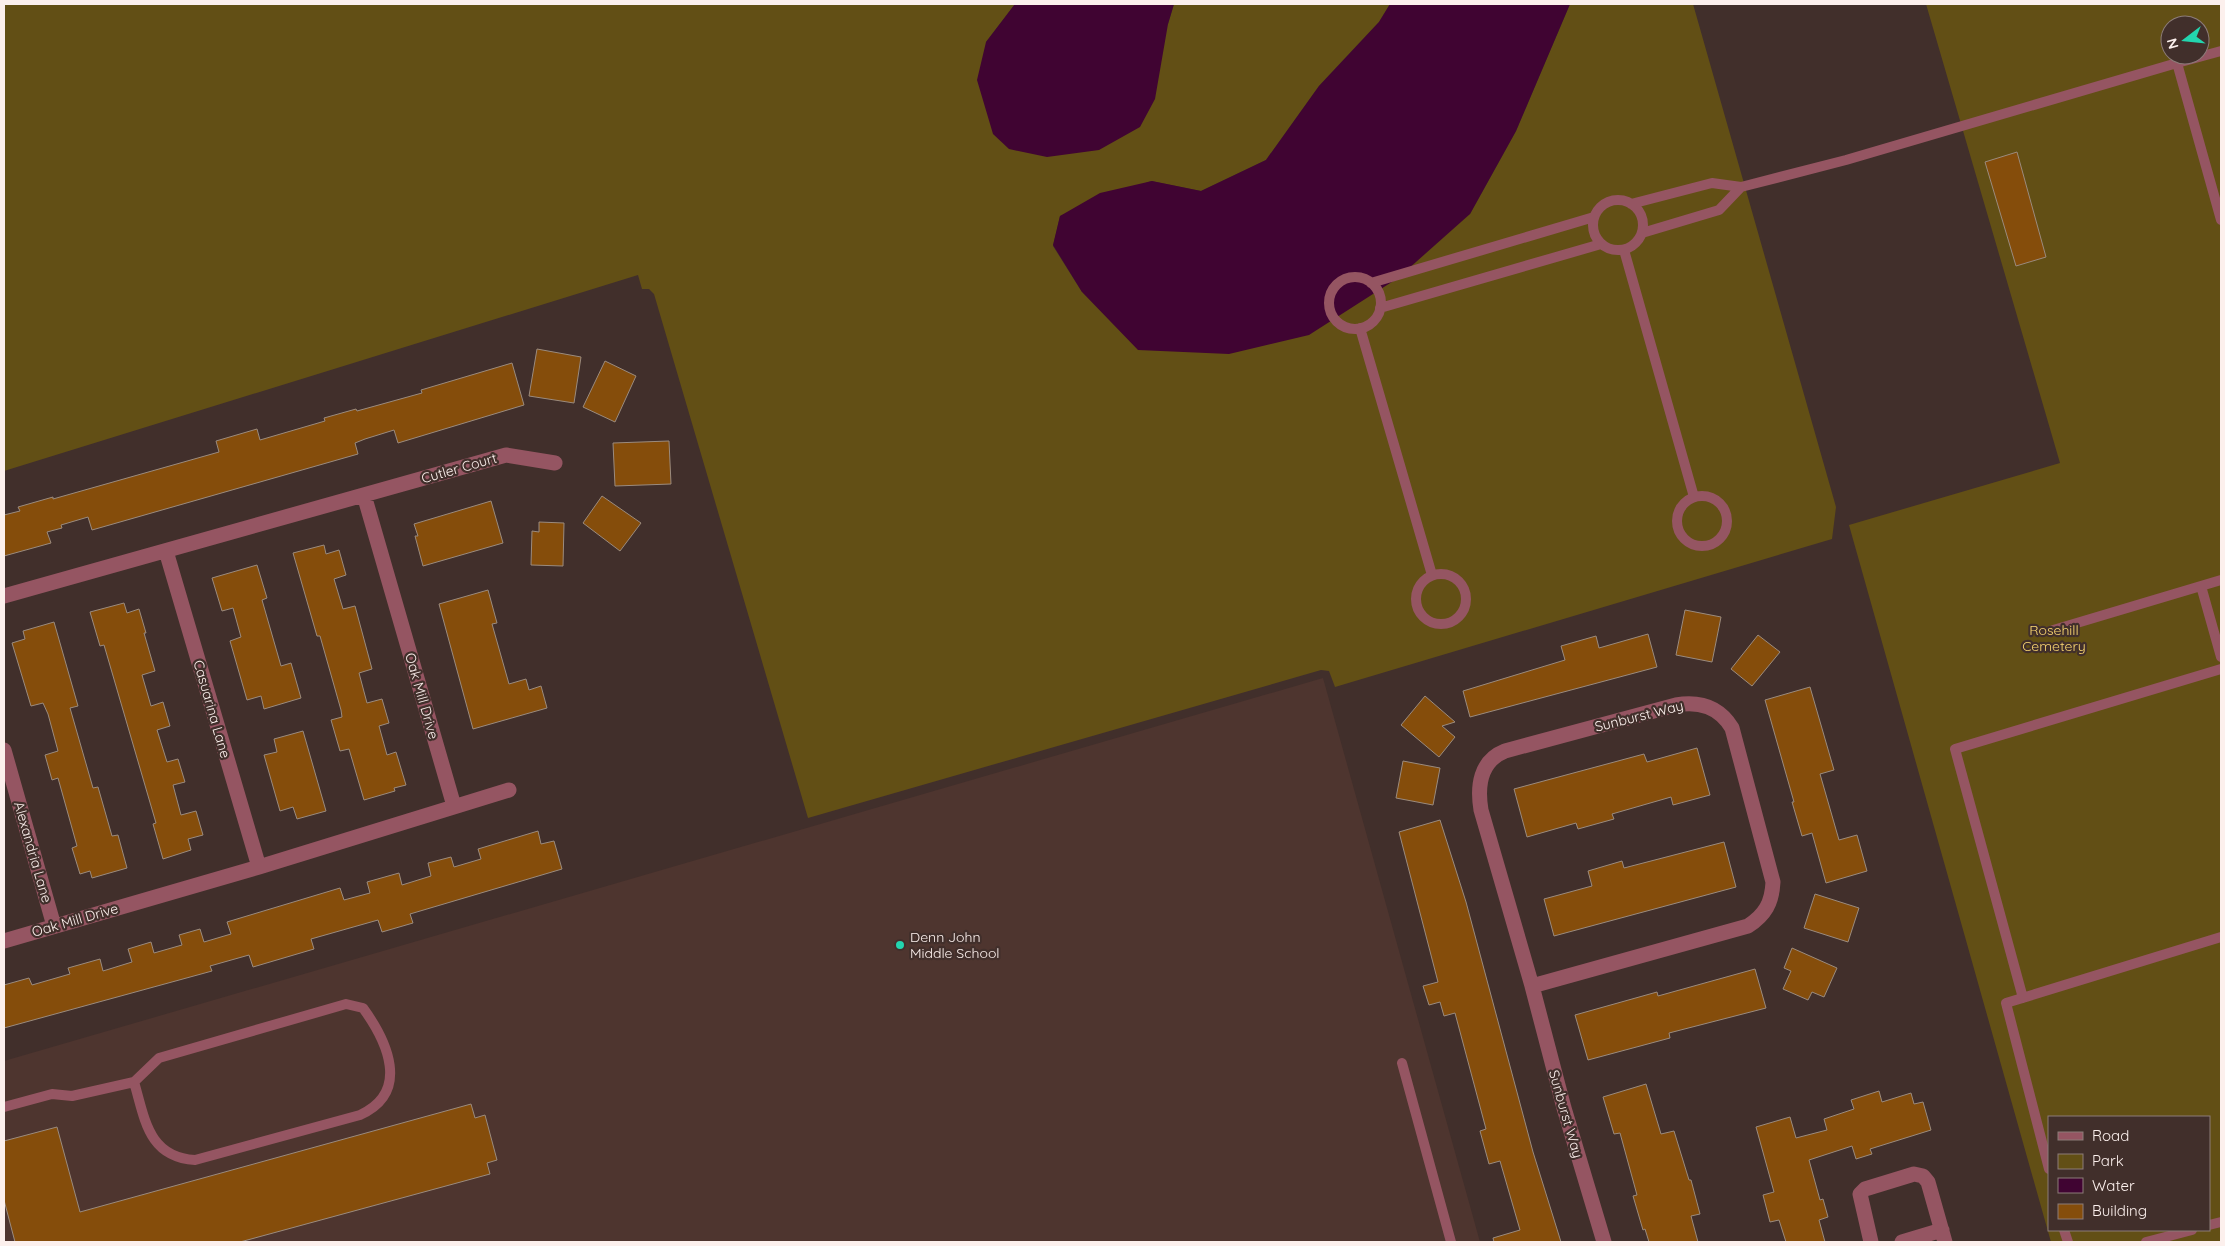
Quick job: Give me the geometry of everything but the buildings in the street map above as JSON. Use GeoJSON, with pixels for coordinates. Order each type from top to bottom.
{"type":"FeatureCollection","features":[{"type":"Feature","properties":{"kind":"street","name":"Cutler Court"},"geometry":{"type":"LineString","coordinates":[[364,495],[506,455],[555,463]]}},
{"type":"Feature","properties":{"kind":"street"},"geometry":{"type":"LineString","coordinates":[[4,596],[364,495]]}},
{"type":"Feature","properties":{"kind":"street","name":"Oak Mill Drive"},"geometry":{"type":"LineString","coordinates":[[4,941],[259,867],[454,806],[364,495]]}},
{"type":"Feature","properties":{"kind":"street","name":"Casuarina Lane"},"geometry":{"type":"LineString","coordinates":[[166,551],[259,867]]}},
{"type":"Feature","properties":{"kind":"street","name":"Sunburst Way"},"geometry":{"type":"LineString","coordinates":[[1532,986],[1748,926],[1760,918],[1767,909],[1772,897],[1772,882],[1732,728],[1724,716],[1714,709],[1690,702],[1505,751],[1489,760],[1480,782],[1481,810],[1532,986],[1561,1100],[1604,1242]]}},
{"type":"Feature","properties":{"kind":"street","name":"Alexandria Lane"},"geometry":{"type":"LineString","coordinates":[[4,750],[54,926]]}},
{"type":"Feature","properties":{"kind":"street"},"geometry":{"type":"LineString","coordinates":[[454,806],[509,790]]}},
{"type":"Feature","properties":{"kind":"street"},"geometry":{"type":"LineString","coordinates":[[1871,1242],[1860,1194],[1865,1189],[1914,1174],[1923,1176],[1928,1182],[1944,1236],[1902,1242]]}},
{"type":"Feature","properties":{"kind":"lane"},"geometry":{"type":"LineString","coordinates":[[1631,204],[1712,182],[1741,187],[1846,160],[2170,65]]}},
{"type":"Feature","properties":{"kind":"lane"},"geometry":{"type":"LineString","coordinates":[[2178,65],[2221,220]]}},
{"type":"Feature","properties":{"kind":"lane"},"geometry":{"type":"LineString","coordinates":[[1380,308],[1600,244],[1616,250],[1624,250],[1632,246],[1642,233],[1719,210],[1741,187]]}},
{"type":"Feature","properties":{"kind":"lane"},"geometry":{"type":"LineString","coordinates":[[1600,244],[1593,229],[1594,217],[1600,206],[1607,202],[1624,200],[1631,204],[1642,217],[1642,233]]}},
{"type":"Feature","properties":{"kind":"lane"},"geometry":{"type":"LineString","coordinates":[[1371,283],[1594,217]]}},
{"type":"Feature","properties":{"kind":"lane"},"geometry":{"type":"LineString","coordinates":[[1624,250],[1694,497]]}},
{"type":"Feature","properties":{"kind":"lane"},"geometry":{"type":"LineString","coordinates":[[1355,277],[1371,283],[1380,296],[1380,308],[1374,320],[1360,328],[1344,327],[1331,315],[1329,298],[1332,289],[1346,278],[1355,277]]}},
{"type":"Feature","properties":{"kind":"lane"},"geometry":{"type":"LineString","coordinates":[[1360,328],[1432,575]]}},
{"type":"Feature","properties":{"kind":"lane"},"geometry":{"type":"LineString","coordinates":[[1694,497],[1711,497],[1724,508],[1727,526],[1719,540],[1711,545],[1696,546],[1688,543],[1678,530],[1677,522],[1681,507],[1694,497]]}},
{"type":"Feature","properties":{"kind":"lane"},"geometry":{"type":"LineString","coordinates":[[1445,574],[1452,576],[1464,588],[1466,604],[1463,612],[1452,623],[1434,624],[1420,614],[1416,606],[1417,588],[1422,581],[1432,575],[1445,574]]}},
{"type":"Feature","properties":{"kind":"lane"},"geometry":{"type":"LineString","coordinates":[[2050,631],[2221,580]]}},
{"type":"Feature","properties":{"kind":"lane"},"geometry":{"type":"LineString","coordinates":[[2201,586],[2221,658]]}},
{"type":"Feature","properties":{"kind":"lane"},"geometry":{"type":"LineString","coordinates":[[2023,998],[1955,749],[2221,669]]}},
{"type":"Feature","properties":{"kind":"lane"},"geometry":{"type":"LineString","coordinates":[[2048,1165],[2006,1003],[2221,937]]}},
{"type":"Feature","properties":{"kind":"lane"},"geometry":{"type":"LineString","coordinates":[[4,1107],[52,1094],[72,1096],[134,1082],[159,1058],[346,1004],[363,1008],[378,1029],[386,1048],[390,1077],[388,1089],[381,1101],[371,1110],[360,1115],[196,1160],[183,1159],[161,1149],[148,1128],[134,1082]]}},
{"type":"Feature","properties":{"kind":"lane"},"geometry":{"type":"LineString","coordinates":[[1402,1063],[1451,1242]]}},
{"type":"Feature","properties":{"kind":"lane"},"geometry":{"type":"LineString","coordinates":[[2146,1242],[2188,1231]]}},
{"type":"Feature","properties":{"kind":"shaded area","name":"Denn John Middle School"},"geometry":{"type":"Polygon","coordinates":[[[1323,678],[1480,1242],[4,1242],[4,1061],[1323,678]]]}},
{"type":"Feature","properties":{"kind":"green space"},"geometry":{"type":"Polygon","coordinates":[[[4,4],[1015,4],[986,42],[1168,24],[1174,4],[1390,4],[1379,22],[1319,86],[1266,160],[1201,191],[1151,181],[1060,216],[1053,246],[1082,292],[1470,214],[1516,131],[1570,4],[1693,4],[1836,507],[1832,539],[1335,687],[1329,671],[1321,670],[808,818],[654,294],[649,289],[642,289],[638,275],[4,471],[4,4]]]}},
{"type":"Feature","properties":{"kind":"green space","name":"Rosehill Cemetery"},"geometry":{"type":"Polygon","coordinates":[[[1926,4],[2221,4],[2221,1242],[2051,1242],[1849,525],[2060,463],[1926,4]]]}},
{"type":"Feature","properties":{"kind":"water"},"geometry":{"type":"Polygon","coordinates":[[[1015,4],[1174,4],[1168,24],[1155,99],[1140,127],[1099,150],[1047,157],[1009,149],[993,134],[977,80],[986,42],[1015,4]]]}},
{"type":"Feature","properties":{"kind":"water"},"geometry":{"type":"Polygon","coordinates":[[[1390,4],[1570,4],[1516,131],[1470,214],[1398,278],[1309,335],[1229,354],[1138,350],[1082,292],[1053,245],[1060,216],[1100,193],[1152,181],[1201,191],[1266,160],[1319,86],[1379,22],[1390,4]]]}},
{"type":"Feature","properties":{"kind":"place","name":"Denn John Middle School"},"geometry":{"type":"Point","coordinates":[900,945]}}]}
